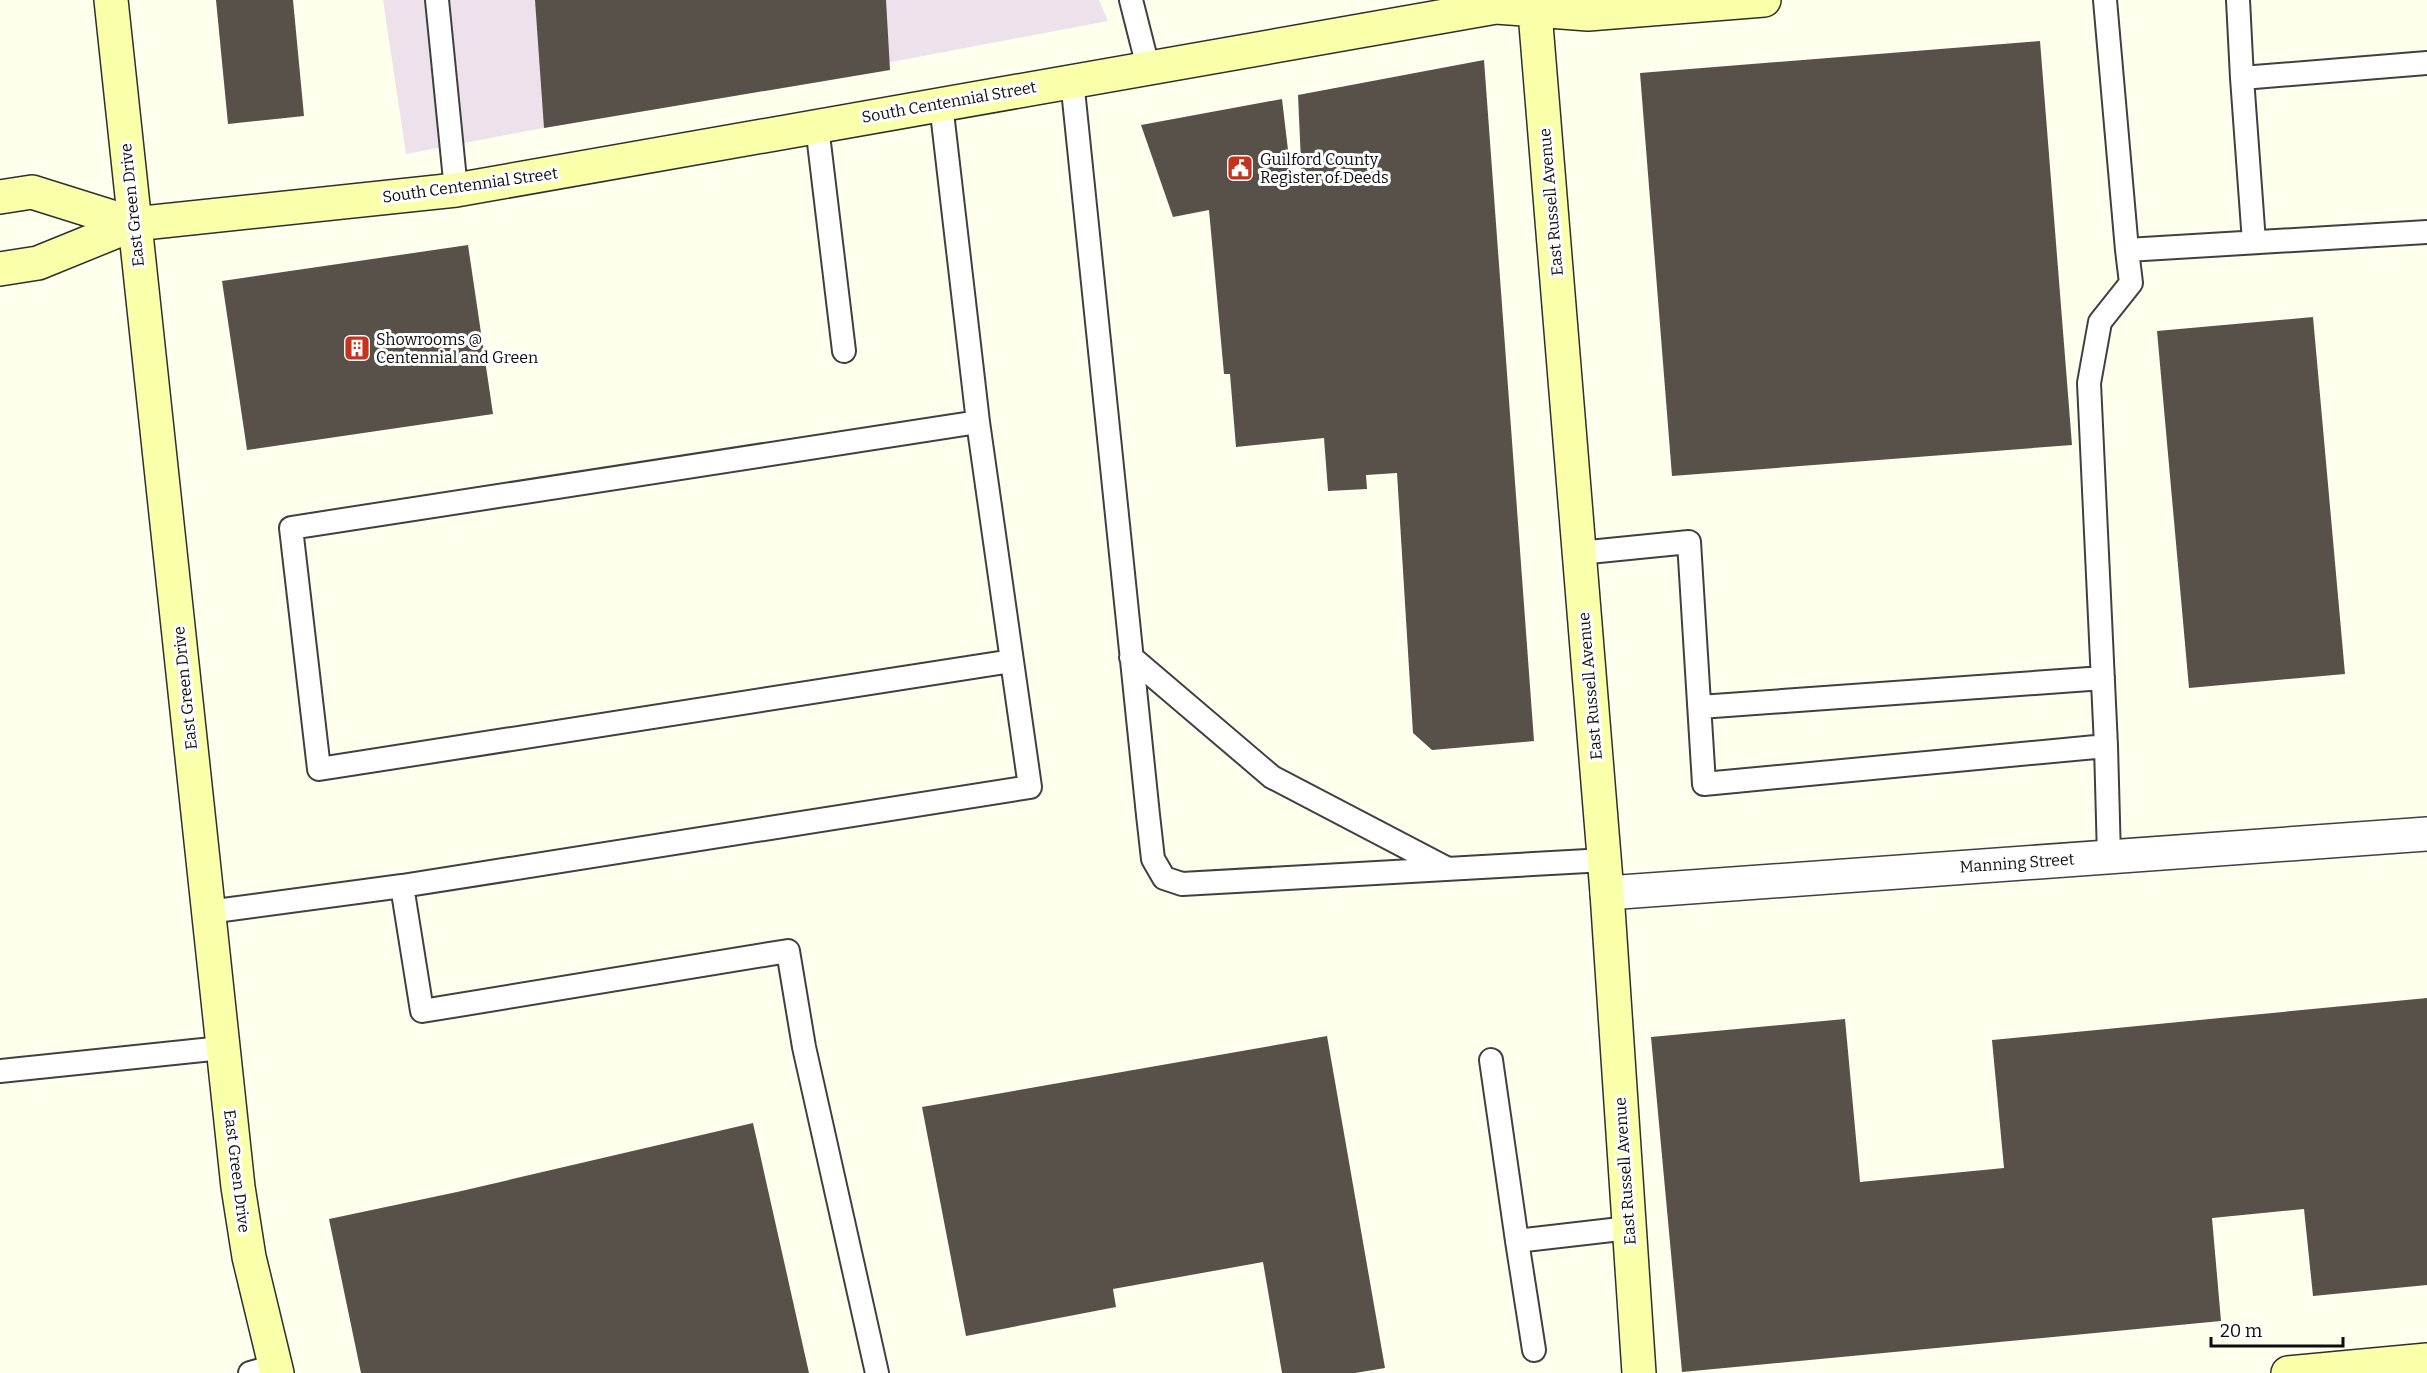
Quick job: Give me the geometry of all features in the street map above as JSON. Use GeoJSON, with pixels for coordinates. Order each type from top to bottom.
{"type":"FeatureCollection","features":[{"type":"Feature","properties":{"kind":"main road","name":"East Green Drive"},"geometry":{"type":"LineString","coordinates":[[111,0],[222,1048],[238,1187],[268,1371]]}},
{"type":"Feature","properties":{"kind":"main road","name":"South Centennial Street"},"geometry":{"type":"LineString","coordinates":[[0,269],[38,263],[134,224],[456,190],[1496,7],[1534,5],[1588,14],[1764,0]]}},
{"type":"Feature","properties":{"kind":"main road","name":"East Russell Avenue"},"geometry":{"type":"LineString","coordinates":[[1534,5],[1605,860],[1639,1373]]}},
{"type":"Feature","properties":{"kind":"main road","name":"South Centennial Street"},"geometry":{"type":"LineString","coordinates":[[0,197],[32,192],[134,224]]}},
{"type":"Feature","properties":{"kind":"main road"},"geometry":{"type":"LineString","coordinates":[[2288,1373],[2427,1360]]}},
{"type":"Feature","properties":{"kind":"street","name":"Manning Street"},"geometry":{"type":"LineString","coordinates":[[1607,892],[2427,834]]}},
{"type":"Feature","properties":{"kind":"lane"},"geometry":{"type":"LineString","coordinates":[[436,0],[456,190]]}},
{"type":"Feature","properties":{"kind":"lane"},"geometry":{"type":"LineString","coordinates":[[1131,0],[1148,67]]}},
{"type":"Feature","properties":{"kind":"lane"},"geometry":{"type":"LineString","coordinates":[[2105,0],[2131,283],[2100,322],[2089,383],[2109,857]]}},
{"type":"Feature","properties":{"kind":"lane"},"geometry":{"type":"LineString","coordinates":[[2238,0],[2254,242]]}},
{"type":"Feature","properties":{"kind":"lane"},"geometry":{"type":"LineString","coordinates":[[2242,78],[2427,63]]}},
{"type":"Feature","properties":{"kind":"lane"},"geometry":{"type":"LineString","coordinates":[[1072,80],[1153,859],[1164,878],[1182,884],[1605,860]]}},
{"type":"Feature","properties":{"kind":"lane"},"geometry":{"type":"LineString","coordinates":[[208,912],[402,886],[1030,787],[978,422],[941,104]]}},
{"type":"Feature","properties":{"kind":"lane"},"geometry":{"type":"LineString","coordinates":[[817,126],[844,351]]}},
{"type":"Feature","properties":{"kind":"lane"},"geometry":{"type":"LineString","coordinates":[[2127,250],[2427,232]]}},
{"type":"Feature","properties":{"kind":"lane"},"geometry":{"type":"LineString","coordinates":[[978,422],[291,528],[319,769],[1012,661]]}},
{"type":"Feature","properties":{"kind":"lane"},"geometry":{"type":"LineString","coordinates":[[1580,553],[1689,542],[1704,784],[2106,746]]}},
{"type":"Feature","properties":{"kind":"lane"},"geometry":{"type":"LineString","coordinates":[[1131,657],[1272,777],[1448,869]]}},
{"type":"Feature","properties":{"kind":"lane"},"geometry":{"type":"LineString","coordinates":[[1700,707],[2103,678]]}},
{"type":"Feature","properties":{"kind":"lane"},"geometry":{"type":"LineString","coordinates":[[402,886],[422,1011],[788,951],[804,1047],[877,1373]]}},
{"type":"Feature","properties":{"kind":"lane"},"geometry":{"type":"LineString","coordinates":[[0,1071],[222,1048]]}},
{"type":"Feature","properties":{"kind":"lane"},"geometry":{"type":"LineString","coordinates":[[1491,1060],[1534,1350]]}},
{"type":"Feature","properties":{"kind":"lane"},"geometry":{"type":"LineString","coordinates":[[1517,1241],[1629,1228]]}},
{"type":"Feature","properties":{"kind":"shaded area"},"geometry":{"type":"Polygon","coordinates":[[[383,0],[1099,0],[1108,21],[406,154],[383,0]]]}},
{"type":"Feature","properties":{"kind":"building"},"geometry":{"type":"Polygon","coordinates":[[[216,0],[293,0],[304,116],[228,124],[216,0]]]}},
{"type":"Feature","properties":{"kind":"building"},"geometry":{"type":"Polygon","coordinates":[[[535,0],[886,0],[890,70],[544,128],[535,0]]]}},
{"type":"Feature","properties":{"kind":"building"},"geometry":{"type":"Polygon","coordinates":[[[2040,41],[2072,445],[1672,476],[1640,73],[2040,41]]]}},
{"type":"Feature","properties":{"kind":"building"},"geometry":{"type":"Polygon","coordinates":[[[1484,60],[1534,741],[1432,750],[1413,733],[1397,473],[1366,475],[1367,489],[1328,491],[1324,438],[1236,447],[1230,374],[1224,374],[1209,210],[1173,217],[1141,125],[1282,99],[1292,184],[1302,184],[1298,95],[1484,60]]]}},
{"type":"Feature","properties":{"kind":"building","name":"Showrooms @ Centennial and Green"},"geometry":{"type":"Polygon","coordinates":[[[468,245],[493,414],[247,450],[222,281],[468,245]]]}},
{"type":"Feature","properties":{"kind":"building"},"geometry":{"type":"Polygon","coordinates":[[[2313,317],[2345,674],[2189,688],[2157,331],[2313,317]]]}},
{"type":"Feature","properties":{"kind":"building"},"geometry":{"type":"Polygon","coordinates":[[[2427,998],[2427,1285],[2313,1296],[2304,1209],[2212,1218],[2221,1321],[1682,1372],[1651,1037],[1845,1019],[1860,1182],[2004,1168],[1992,1040],[2427,998]]]}},
{"type":"Feature","properties":{"kind":"building"},"geometry":{"type":"Polygon","coordinates":[[[1327,1036],[1385,1368],[1355,1373],[1282,1373],[1263,1262],[1113,1289],[1116,1307],[966,1336],[922,1107],[1327,1036]]]}},
{"type":"Feature","properties":{"kind":"building"},"geometry":{"type":"Polygon","coordinates":[[[753,1123],[809,1373],[361,1373],[329,1219],[457,1192],[753,1123]]]}},
{"type":"Feature","properties":{"kind":"place","name":"Guilford County Register of Deeds"},"geometry":{"type":"Point","coordinates":[1240,168]}},
{"type":"Feature","properties":{"kind":"place","name":"Showrooms @ Centennial and Green"},"geometry":{"type":"Point","coordinates":[357,348]}}]}
